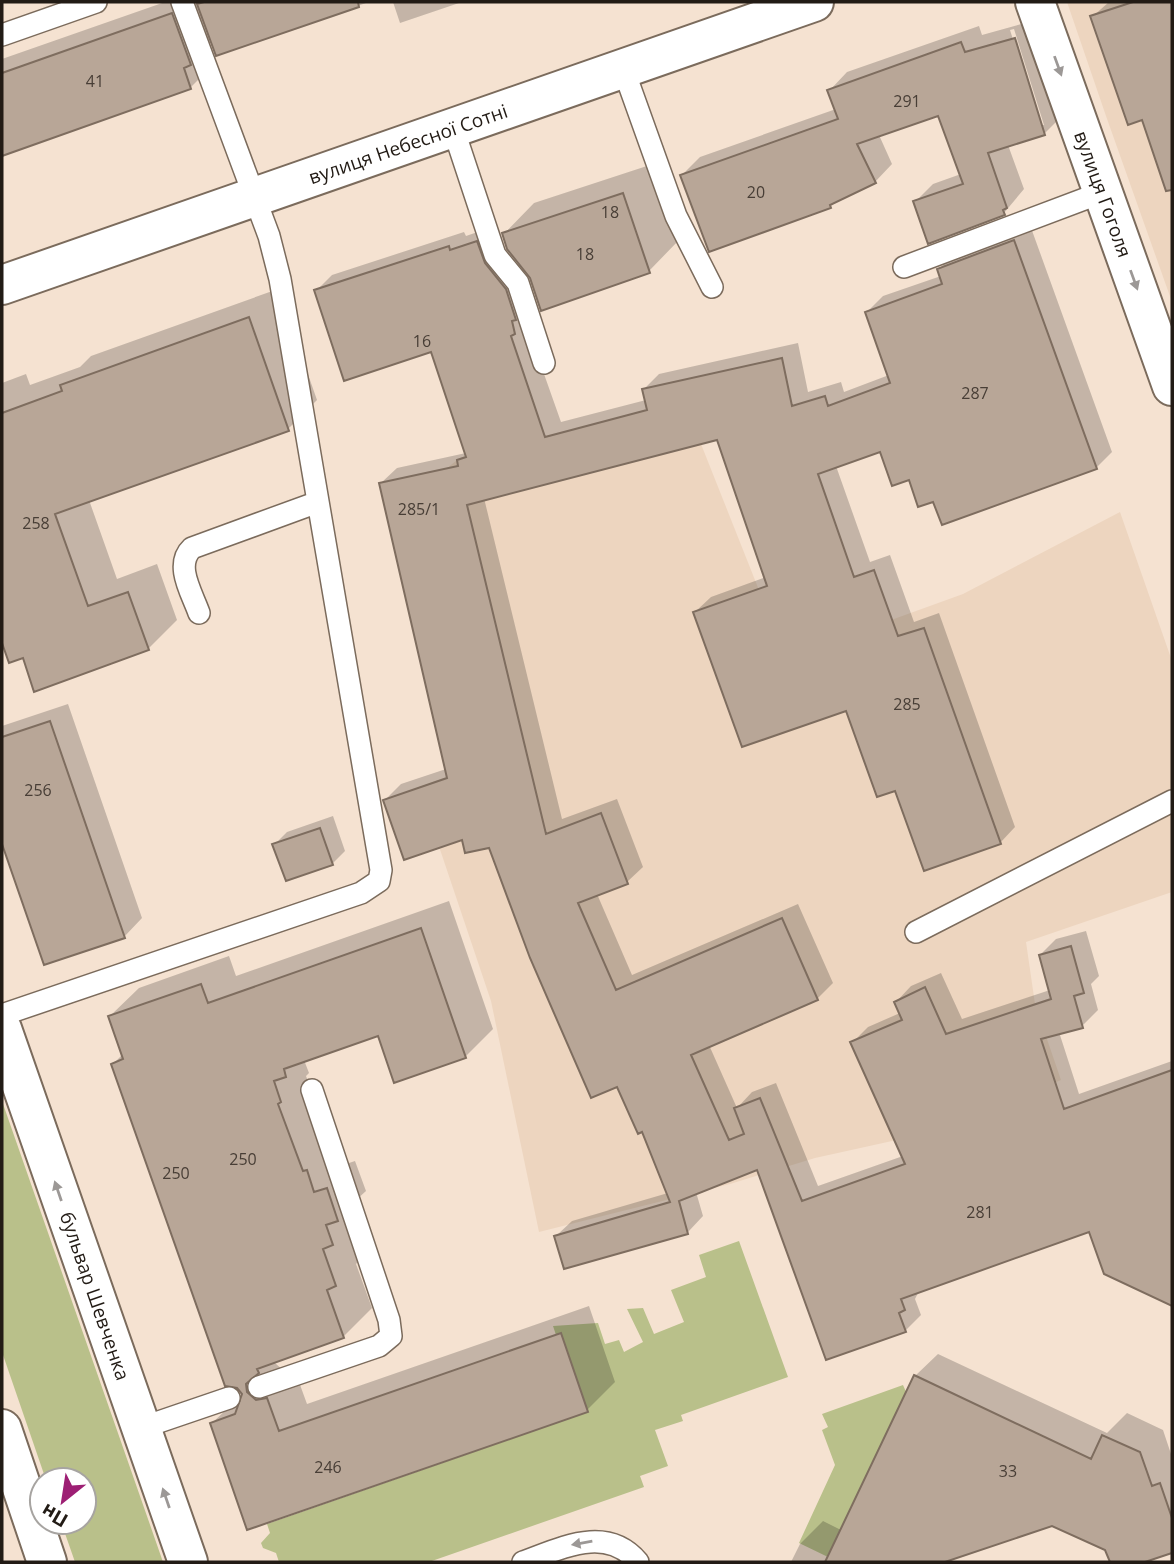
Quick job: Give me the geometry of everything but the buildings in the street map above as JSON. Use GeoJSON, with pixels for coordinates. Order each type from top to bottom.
{"type":"FeatureCollection","features":[{"type":"Feature","properties":{"kind":"street","name":"вулиця Небесної Сотні"},"geometry":{"type":"LineString","coordinates":[[2,285],[814,2]]}},
{"type":"Feature","properties":{"kind":"street","name":"вулиця Гоголя"},"geometry":{"type":"LineString","coordinates":[[1035,2],[1172,386]]}},
{"type":"Feature","properties":{"kind":"street","name":"бульвар Шевченка"},"geometry":{"type":"LineString","coordinates":[[2,1029],[188,1562]]}},
{"type":"Feature","properties":{"kind":"street"},"geometry":{"type":"LineString","coordinates":[[2,1429],[47,1562]]}},
{"type":"Feature","properties":{"kind":"lane"},"geometry":{"type":"LineString","coordinates":[[2,35],[96,2]]}},
{"type":"Feature","properties":{"kind":"lane"},"geometry":{"type":"LineString","coordinates":[[2,1015],[360,893],[379,881],[380,858],[280,279],[255,197],[182,2]]}},
{"type":"Feature","properties":{"kind":"lane"},"geometry":{"type":"LineString","coordinates":[[623,68],[682,231],[712,287]]}},
{"type":"Feature","properties":{"kind":"lane"},"geometry":{"type":"LineString","coordinates":[[453,128],[495,255],[518,283],[544,363]]}},
{"type":"Feature","properties":{"kind":"lane"},"geometry":{"type":"LineString","coordinates":[[904,267],[1103,192]]}},
{"type":"Feature","properties":{"kind":"lane"},"geometry":{"type":"LineString","coordinates":[[199,613],[183,564],[185,555],[192,548],[318,502]]}},
{"type":"Feature","properties":{"kind":"lane"},"geometry":{"type":"LineString","coordinates":[[916,932],[1172,801]]}},
{"type":"Feature","properties":{"kind":"lane"},"geometry":{"type":"LineString","coordinates":[[259,1387],[379,1346],[391,1336],[389,1320],[312,1090]]}},
{"type":"Feature","properties":{"kind":"lane"},"geometry":{"type":"LineString","coordinates":[[141,1428],[229,1398]]}},
{"type":"Feature","properties":{"kind":"lane"},"geometry":{"type":"LineString","coordinates":[[523,1562],[583,1540],[619,1547],[638,1562]]}},
{"type":"Feature","properties":{"kind":"shaded area"},"geometry":{"type":"Polygon","coordinates":[[[1067,2],[1172,2],[1172,302],[1106,116],[1067,2]]]}},
{"type":"Feature","properties":{"kind":"shaded area"},"geometry":{"type":"Polygon","coordinates":[[[618,418],[701,444],[778,638],[858,632],[963,594],[1120,512],[1172,661],[1172,892],[1026,942],[1035,1004],[1061,1080],[951,1128],[815,1158],[730,1184],[539,1232],[491,1001],[419,787],[447,777],[379,483],[446,469],[457,460],[618,418]]]}},
{"type":"Feature","properties":{"kind":"green space"},"geometry":{"type":"Polygon","coordinates":[[[2,1101],[163,1562],[75,1562],[66,1536],[98,1536],[98,1466],[41,1466],[2,1352],[2,1101]]]}},
{"type":"Feature","properties":{"kind":"green space"},"geometry":{"type":"Polygon","coordinates":[[[739,1241],[788,1377],[681,1415],[683,1421],[655,1430],[668,1466],[640,1476],[644,1487],[429,1562],[279,1562],[276,1553],[263,1548],[261,1543],[270,1533],[267,1524],[588,1412],[561,1334],[556,1335],[553,1326],[598,1323],[605,1344],[619,1340],[624,1352],[643,1342],[627,1309],[643,1308],[654,1334],[684,1322],[671,1290],[706,1277],[699,1255],[739,1241]]]}},
{"type":"Feature","properties":{"kind":"green space"},"geometry":{"type":"Polygon","coordinates":[[[903,1385],[907,1394],[828,1557],[799,1543],[835,1465],[822,1430],[828,1427],[822,1414],[903,1385]]]}}]}
